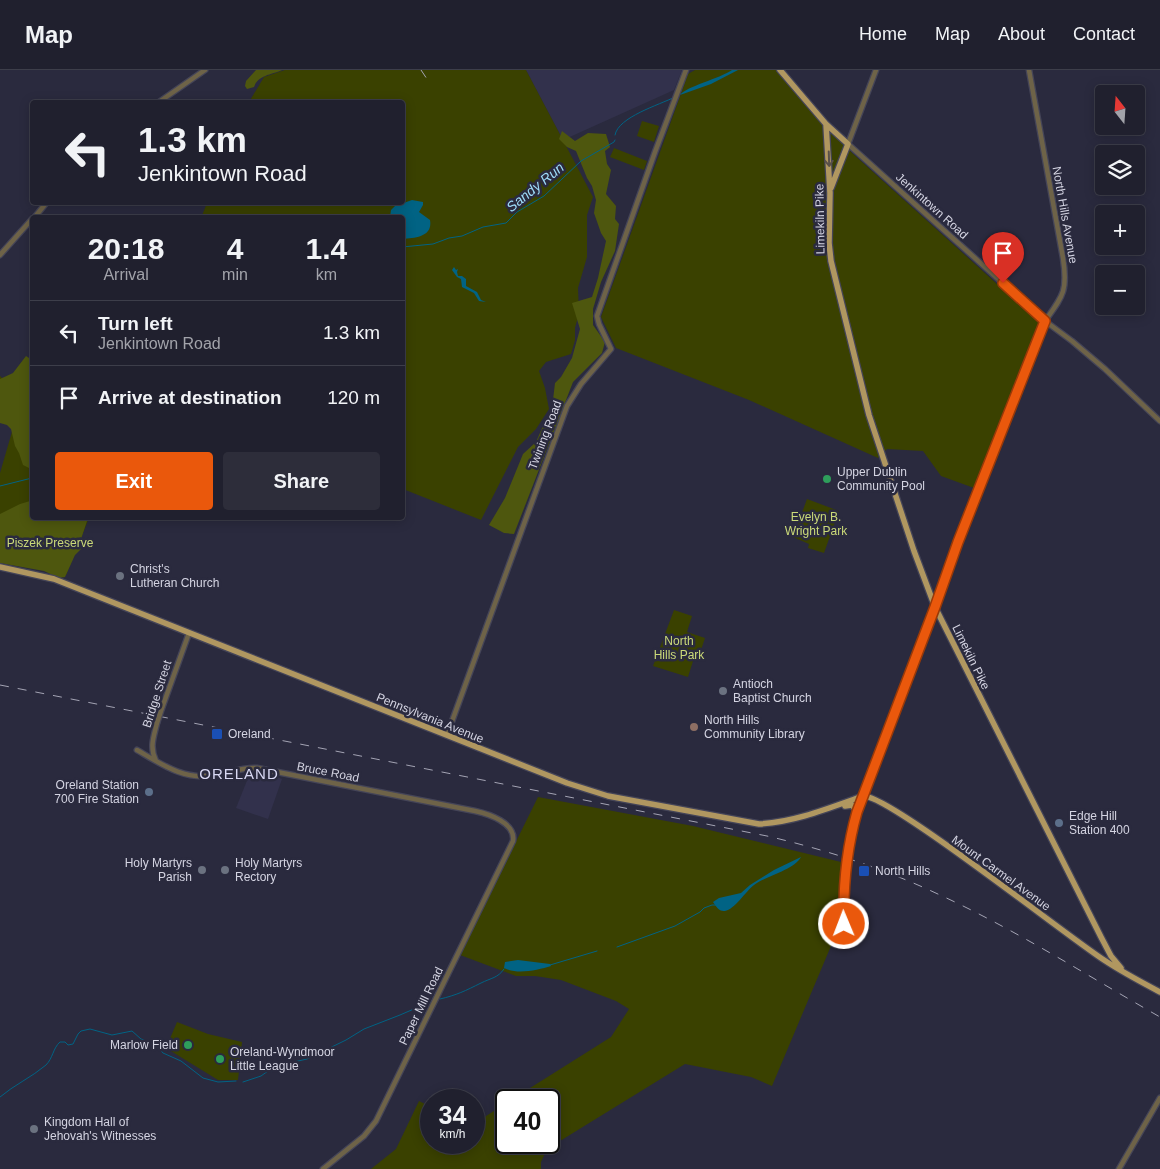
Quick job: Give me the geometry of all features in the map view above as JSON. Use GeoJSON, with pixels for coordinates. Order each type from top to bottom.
{"type":"FeatureCollection","features":[{"type":"Feature","properties":{"kind":"main road"},"geometry":{"type":"LineString","coordinates":[[780,70],[826,124]]}},
{"type":"Feature","properties":{"kind":"main road","name":"Jenkintown Road"},"geometry":{"type":"LineString","coordinates":[[826,124],[848,144]]}},
{"type":"Feature","properties":{"kind":"main road","name":"Limekiln Pike"},"geometry":{"type":"LineString","coordinates":[[826,124],[831,261],[863,394],[914,551],[935,607],[1111,956],[1124,972],[1160,992]]}},
{"type":"Feature","properties":{"kind":"main road"},"geometry":{"type":"LineString","coordinates":[[830,193],[848,144]]}},
{"type":"Feature","properties":{"kind":"main road","name":"Pennsylvania Avenue"},"geometry":{"type":"LineString","coordinates":[[0,567],[54,579],[567,783],[608,796],[688,809],[751,823],[775,823],[863,796]]}},
{"type":"Feature","properties":{"kind":"main road","name":"Mount Carmel Avenue"},"geometry":{"type":"LineString","coordinates":[[863,796],[868,796],[881,802],[950,848],[1052,924],[1124,972]]}},
{"type":"Feature","properties":{"kind":"main road"},"geometry":{"type":"LineString","coordinates":[[831,807],[839,808],[852,805],[857,812]]}},
{"type":"Feature","properties":{"kind":"street"},"geometry":{"type":"LineString","coordinates":[[162,100],[204,70]]}},
{"type":"Feature","properties":{"kind":"street","name":"Twining Road"},"geometry":{"type":"LineString","coordinates":[[447,735],[566,406],[581,384],[612,349],[598,316],[655,152],[686,70]]}},
{"type":"Feature","properties":{"kind":"street"},"geometry":{"type":"LineString","coordinates":[[848,144],[876,70]]}},
{"type":"Feature","properties":{"kind":"street","name":"North Hills Avenue"},"geometry":{"type":"LineString","coordinates":[[844,924],[845,878],[852,828],[857,812],[958,542],[1045,321],[1062,296],[1065,287],[1066,274],[1029,70]]}},
{"type":"Feature","properties":{"kind":"street","name":"Jenkintown Road"},"geometry":{"type":"LineString","coordinates":[[848,144],[1045,321],[1105,369],[1160,421]]}},
{"type":"Feature","properties":{"kind":"street"},"geometry":{"type":"LineString","coordinates":[[36,215],[44,205]]}},
{"type":"Feature","properties":{"kind":"street"},"geometry":{"type":"LineString","coordinates":[[0,255],[30,221]]}},
{"type":"Feature","properties":{"kind":"street","name":"Bridge Street"},"geometry":{"type":"LineString","coordinates":[[156,762],[152,744],[162,708],[188,633]]}},
{"type":"Feature","properties":{"kind":"street","name":"Bruce Road"},"geometry":{"type":"LineString","coordinates":[[137,750],[174,772],[202,776],[257,768],[476,811],[495,817],[506,825],[512,834]]}},
{"type":"Feature","properties":{"kind":"street","name":"Paper Mill Road"},"geometry":{"type":"LineString","coordinates":[[323,1169],[364,1136],[376,1121],[512,841],[512,834]]}},
{"type":"Feature","properties":{"kind":"street"},"geometry":{"type":"LineString","coordinates":[[1119,1169],[1160,1098]]}},
{"type":"Feature","properties":{"kind":"shaded area"},"geometry":{"type":"Polygon","coordinates":[[[526,70],[682,70],[674,90],[563,140],[526,70]]]}},
{"type":"Feature","properties":{"kind":"shaded area"},"geometry":{"type":"Polygon","coordinates":[[[250,773],[270,779],[272,775],[282,779],[268,819],[236,808],[250,773]]]}},
{"type":"Feature","properties":{"kind":"green space"},"geometry":{"type":"Polygon","coordinates":[[[256,70],[282,70],[265,76],[254,87],[247,89],[245,86],[246,81],[256,70]]]}},
{"type":"Feature","properties":{"kind":"green space"},"geometry":{"type":"Polygon","coordinates":[[[285,70],[526,70],[593,197],[587,215],[587,257],[578,288],[579,313],[571,354],[546,362],[539,371],[549,409],[536,429],[518,447],[481,520],[405,490],[405,215],[202,215],[206,205],[405,205],[405,100],[250,100],[264,77],[285,70]]]}},
{"type":"Feature","properties":{"kind":"green space"},"geometry":{"type":"Polygon","coordinates":[[[695,70],[778,70],[852,153],[1039,322],[974,488],[941,476],[923,451],[887,449],[878,458],[749,400],[616,348],[601,317],[688,74],[695,70]]]}},
{"type":"Feature","properties":{"kind":"green space"},"geometry":{"type":"Polygon","coordinates":[[[642,121],[659,126],[654,142],[637,136],[642,121]]]}},
{"type":"Feature","properties":{"kind":"green space"},"geometry":{"type":"Polygon","coordinates":[[[562,131],[575,141],[588,133],[606,134],[610,147],[605,151],[607,164],[611,170],[606,194],[616,206],[615,219],[619,224],[615,251],[601,282],[593,309],[593,325],[605,342],[602,353],[573,382],[514,534],[504,533],[489,525],[505,498],[523,454],[536,442],[543,426],[553,411],[555,383],[561,377],[572,358],[580,329],[572,303],[592,297],[606,241],[594,213],[596,200],[592,186],[576,151],[567,147],[559,139],[562,131]]]}},
{"type":"Feature","properties":{"kind":"green space"},"geometry":{"type":"Polygon","coordinates":[[[614,148],[647,161],[644,170],[610,157],[614,148]]]}},
{"type":"Feature","properties":{"kind":"green space"},"geometry":{"type":"Polygon","coordinates":[[[26,356],[29,358],[29,468],[23,465],[15,446],[11,429],[7,425],[0,423],[0,379],[13,373],[26,356]]]}},
{"type":"Feature","properties":{"kind":"green space","name":"Piszek Preserve"},"geometry":{"type":"Polygon","coordinates":[[[30,374],[30,520],[88,520],[66,575],[0,560],[0,473],[18,411],[0,389],[0,376],[5,381],[30,374]]]}},
{"type":"Feature","properties":{"kind":"green space","name":"Evelyn B. Wright Park"},"geometry":{"type":"Polygon","coordinates":[[[807,499],[839,511],[824,553],[808,548],[809,544],[793,537],[807,499]]]}},
{"type":"Feature","properties":{"kind":"green space"},"geometry":{"type":"Polygon","coordinates":[[[30,501],[30,520],[87,520],[80,542],[81,549],[75,555],[65,577],[59,578],[44,571],[0,563],[0,514],[30,501]]]}},
{"type":"Feature","properties":{"kind":"green space","name":"North Hills Park"},"geometry":{"type":"Polygon","coordinates":[[[674,610],[692,616],[687,632],[705,638],[698,659],[694,658],[688,677],[653,666],[674,610]]]}},
{"type":"Feature","properties":{"kind":"green space"},"geometry":{"type":"Polygon","coordinates":[[[538,797],[693,826],[841,862],[839,927],[772,1086],[751,1077],[685,1064],[560,1141],[560,1089],[528,1089],[611,1037],[629,1009],[616,1001],[561,980],[535,976],[516,976],[460,955],[538,797]]]}},
{"type":"Feature","properties":{"kind":"green space","name":"Marlow Field"},"geometry":{"type":"Polygon","coordinates":[[[177,1022],[208,1034],[242,1042],[238,1080],[218,1080],[166,1048],[177,1022]]]}},
{"type":"Feature","properties":{"kind":"green space"},"geometry":{"type":"Polygon","coordinates":[[[419,1101],[420,1154],[485,1154],[485,1117],[495,1110],[495,1154],[545,1154],[541,1162],[541,1169],[371,1169],[396,1149],[419,1101]]]}},
{"type":"Feature","properties":{"kind":"water"},"geometry":{"type":"Polygon","coordinates":[[[732,70],[738,70],[711,84],[680,95],[689,89],[732,70]]]}},
{"type":"Feature","properties":{"kind":"water"},"geometry":{"type":"Polygon","coordinates":[[[412,200],[423,202],[419,212],[430,220],[430,226],[429,230],[422,236],[405,239],[405,215],[390,215],[391,210],[395,206],[405,205],[405,202],[412,200]]]}},
{"type":"Feature","properties":{"kind":"water"},"geometry":{"type":"Polygon","coordinates":[[[454,267],[456,270],[458,269],[458,276],[466,279],[466,286],[477,292],[481,300],[486,302],[479,301],[474,293],[462,287],[461,279],[457,277],[452,270],[454,267]]]}},
{"type":"Feature","properties":{"kind":"water"},"geometry":{"type":"Polygon","coordinates":[[[801,857],[792,866],[754,885],[729,910],[721,911],[713,902],[719,898],[741,893],[774,870],[801,857]]]}},
{"type":"Feature","properties":{"kind":"water"},"geometry":{"type":"Polygon","coordinates":[[[518,960],[550,964],[551,966],[521,971],[504,968],[505,962],[518,960]]]}},
{"type":"Feature","properties":{"kind":"waterway","name":"Sandy Run"},"geometry":{"type":"LineString","coordinates":[[615,135],[623,123],[631,117],[675,97]]}},
{"type":"Feature","properties":{"kind":"waterway","name":"Sandy Run"},"geometry":{"type":"LineString","coordinates":[[405,247],[433,244],[449,238],[462,236],[483,227],[506,223],[517,212],[544,196],[581,161],[615,140]]}},
{"type":"Feature","properties":{"kind":"waterway"},"geometry":{"type":"LineString","coordinates":[[0,486],[30,478]]}},
{"type":"Feature","properties":{"kind":"waterway"},"geometry":{"type":"LineString","coordinates":[[617,947],[675,926],[704,908],[716,905]]}},
{"type":"Feature","properties":{"kind":"waterway"},"geometry":{"type":"LineString","coordinates":[[550,965],[597,951]]}},
{"type":"Feature","properties":{"kind":"waterway"},"geometry":{"type":"LineString","coordinates":[[440,999],[494,977],[504,969]]}},
{"type":"Feature","properties":{"kind":"waterway"},"geometry":{"type":"LineString","coordinates":[[243,1082],[261,1076],[268,1071],[277,1071],[285,1064],[307,1059],[364,1029],[430,1002]]}},
{"type":"Feature","properties":{"kind":"waterway"},"geometry":{"type":"LineString","coordinates":[[0,1097],[46,1065],[60,1042],[65,1042],[68,1045],[73,1044],[81,1031],[90,1029],[112,1035],[132,1031],[141,1039],[156,1045],[163,1053],[181,1061],[203,1078],[218,1082],[236,1081]]}},
{"type":"Feature","properties":{"kind":"railway"},"geometry":{"type":"LineString","coordinates":[[421,70],[427,79]]}},
{"type":"Feature","properties":{"kind":"railway"},"geometry":{"type":"LineString","coordinates":[[0,685],[767,836],[812,847],[898,877],[968,909],[1024,938],[1160,1017]]}},
{"type":"Feature","properties":{"kind":"place","name":"Upper Dublin Community Pool"},"geometry":{"type":"Point","coordinates":[827,479]}},
{"type":"Feature","properties":{"kind":"place","name":"Christ's Lutheran Church"},"geometry":{"type":"Point","coordinates":[120,576]}},
{"type":"Feature","properties":{"kind":"place","name":"Antioch Baptist Church"},"geometry":{"type":"Point","coordinates":[723,691]}},
{"type":"Feature","properties":{"kind":"place","name":"North Hills Community Library"},"geometry":{"type":"Point","coordinates":[694,727]}},
{"type":"Feature","properties":{"kind":"place","name":"Oreland"},"geometry":{"type":"Point","coordinates":[217,734]}},
{"type":"Feature","properties":{"kind":"place","name":"Oreland Station 700 Fire Station"},"geometry":{"type":"Point","coordinates":[149,792]}},
{"type":"Feature","properties":{"kind":"place","name":"Edge Hill Station 400"},"geometry":{"type":"Point","coordinates":[1059,823]}},
{"type":"Feature","properties":{"kind":"place","name":"Holy Martyrs Parish"},"geometry":{"type":"Point","coordinates":[202,870]}},
{"type":"Feature","properties":{"kind":"place","name":"Holy Martyrs Rectory"},"geometry":{"type":"Point","coordinates":[225,870]}},
{"type":"Feature","properties":{"kind":"place","name":"North Hills"},"geometry":{"type":"Point","coordinates":[864,871]}},
{"type":"Feature","properties":{"kind":"place","name":"Marlow Field"},"geometry":{"type":"Point","coordinates":[188,1045]}},
{"type":"Feature","properties":{"kind":"place","name":"Oreland-Wyndmoor Little League"},"geometry":{"type":"Point","coordinates":[220,1059]}},
{"type":"Feature","properties":{"kind":"place","name":"Kingdom Hall of Jehovah's Witnesses"},"geometry":{"type":"Point","coordinates":[34,1129]}},
{"type":"Feature","properties":{"kind":"district","name":"ORELAND"},"geometry":{"type":"Point","coordinates":[239,774]}},
{"type":"Feature","properties":{"kind":"route"},"geometry":{"type":"LineString","coordinates":[[844,924],[845,878],[852,828],[857,812],[958,542],[1045,321],[1003,283]]}}]}
